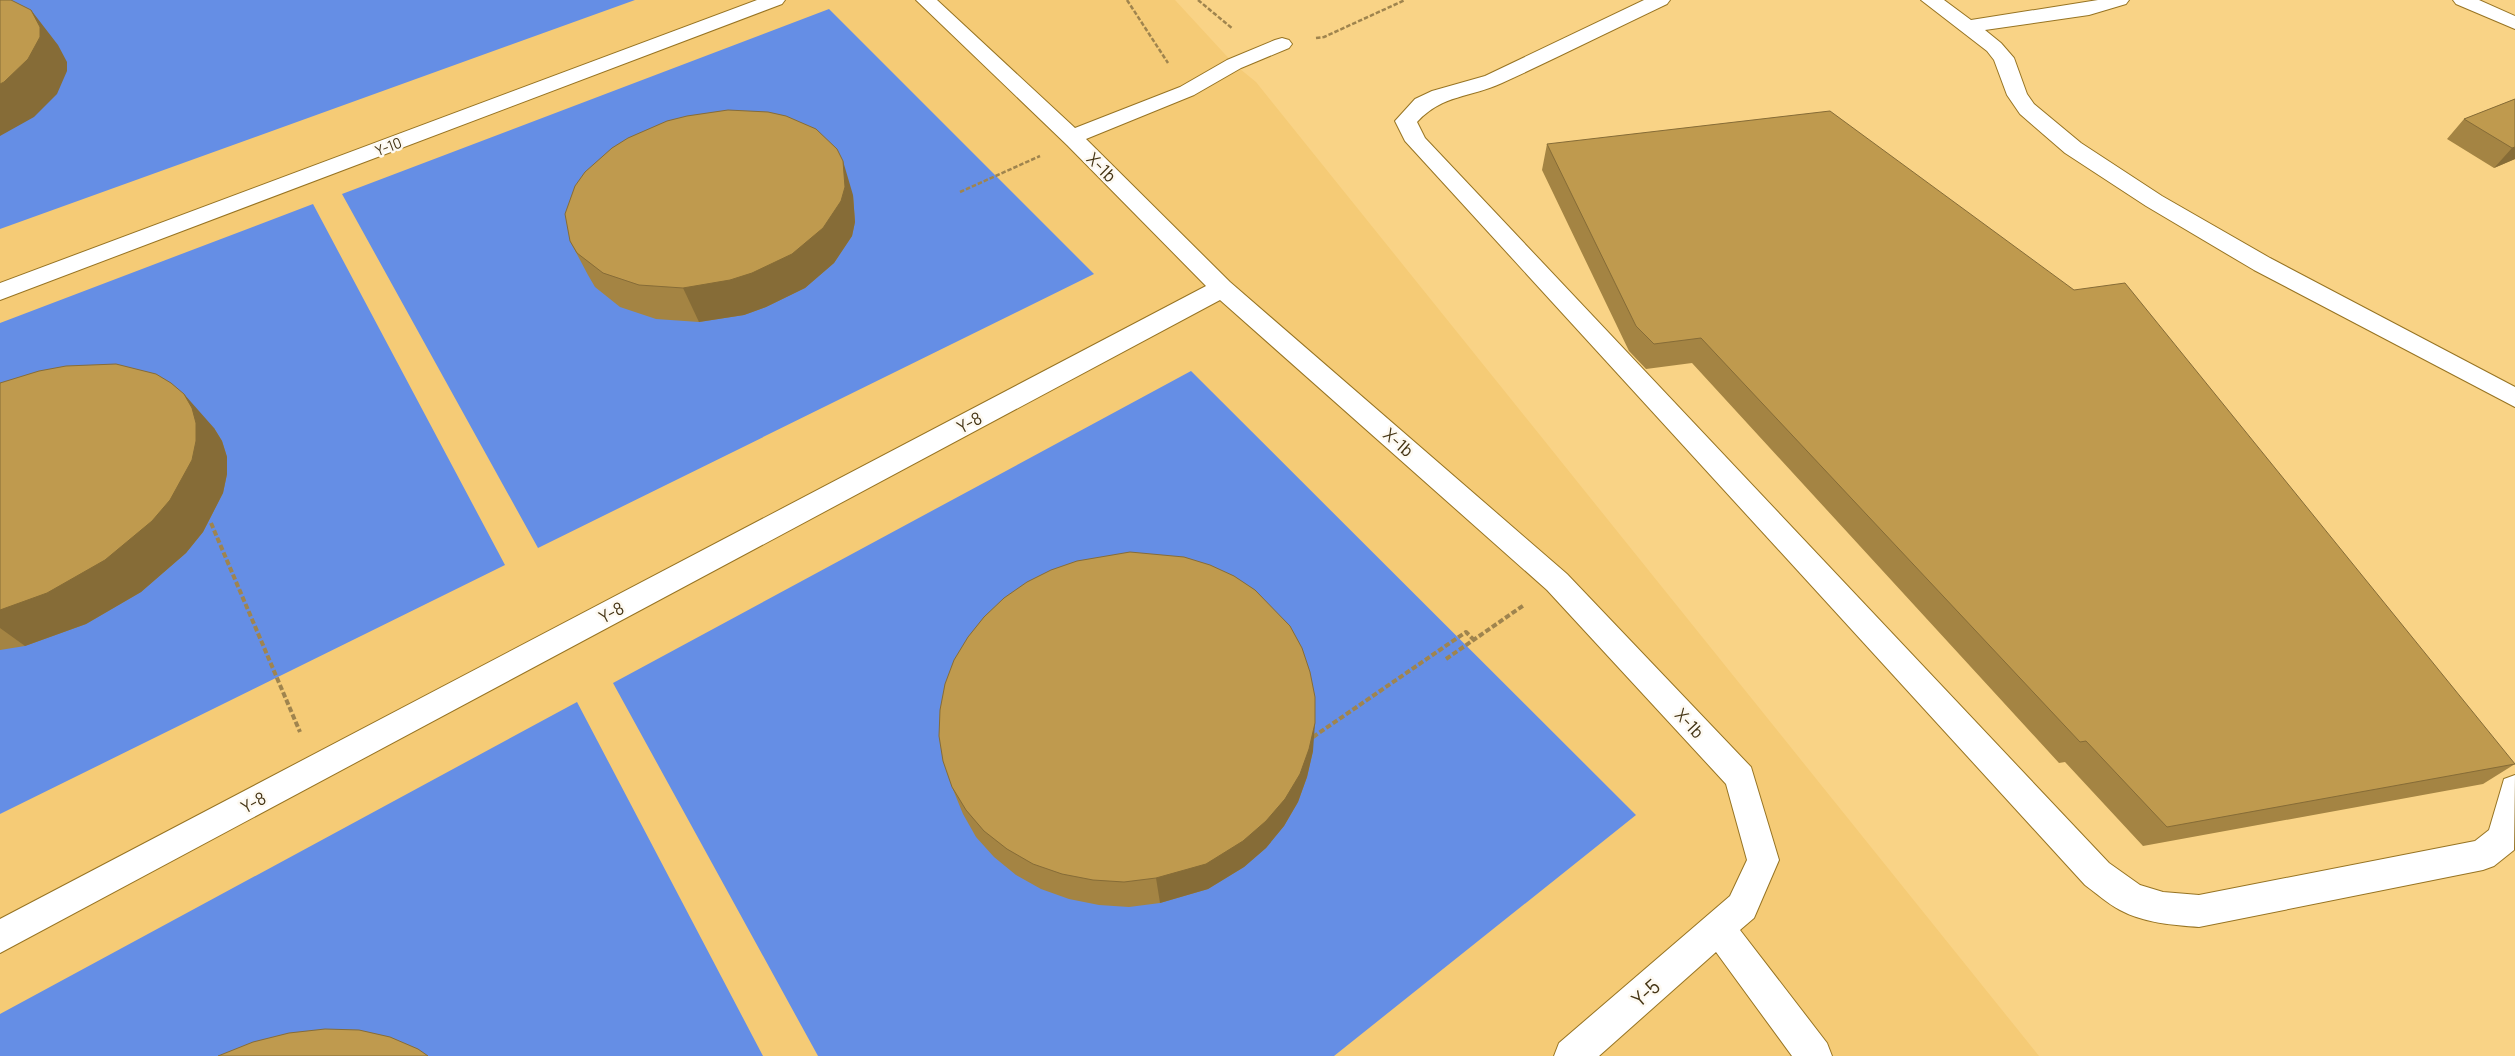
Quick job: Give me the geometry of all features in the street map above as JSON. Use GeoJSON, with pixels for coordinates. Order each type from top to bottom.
{"type":"FeatureCollection","features":[{"type":"Feature","properties":{"kind":"street","name":"Y-10"},"geometry":{"type":"LineString","coordinates":[[0,292],[775,0]]}},
{"type":"Feature","properties":{"kind":"street","name":"X-1b"},"geometry":{"type":"LineString","coordinates":[[926,0],[1073,138],[1222,288],[1557,582],[1740,777],[1763,860],[1742,907],[1718,928]]}},
{"type":"Feature","properties":{"kind":"street"},"geometry":{"type":"LineString","coordinates":[[1660,0],[1492,80],[1438,96],[1422,104],[1406,121],[1416,141],[2097,874],[2130,899],[2163,908],[2199,911],[2483,855],[2503,839],[2515,790]]}},
{"type":"Feature","properties":{"kind":"street"},"geometry":{"type":"LineString","coordinates":[[1931,0],[1994,47],[2004,58],[2017,95],[2027,109],[2072,148],[2154,201],[2262,264],[2515,398]]}},
{"type":"Feature","properties":{"kind":"street"},"geometry":{"type":"LineString","coordinates":[[1967,27],[2089,9],[2119,0]]}},
{"type":"Feature","properties":{"kind":"street"},"geometry":{"type":"LineString","coordinates":[[2463,0],[2515,23]]}},
{"type":"Feature","properties":{"kind":"street"},"geometry":{"type":"LineString","coordinates":[[1073,138],[1187,91],[1234,64],[1282,44]]}},
{"type":"Feature","properties":{"kind":"street","name":"Y-8"},"geometry":{"type":"LineString","coordinates":[[0,937],[1222,288]]}},
{"type":"Feature","properties":{"kind":"street"},"geometry":{"type":"LineString","coordinates":[[1718,928],[1814,1056]]}},
{"type":"Feature","properties":{"kind":"street","name":"Y-5"},"geometry":{"type":"LineString","coordinates":[[1572,1056],[1718,928]]}},
{"type":"Feature","properties":{"kind":"path"},"geometry":{"type":"LineString","coordinates":[[1127,0],[1187,91]]}},
{"type":"Feature","properties":{"kind":"path"},"geometry":{"type":"LineString","coordinates":[[960,192],[1073,138]]}},
{"type":"Feature","properties":{"kind":"path"},"geometry":{"type":"LineString","coordinates":[[212,523],[316,769]]}},
{"type":"Feature","properties":{"kind":"path"},"geometry":{"type":"LineString","coordinates":[[1446,659],[1557,582]]}},
{"type":"Feature","properties":{"kind":"path"},"geometry":{"type":"LineString","coordinates":[[1312,737],[1466,632],[1474,640]]}},
{"type":"Feature","properties":{"kind":"shaded area"},"geometry":{"type":"Polygon","coordinates":[[[0,0],[1175,0],[1234,64],[1256,82],[2039,1056],[0,1056],[0,0]]]}},
{"type":"Feature","properties":{"kind":"water"},"geometry":{"type":"Polygon","coordinates":[[[0,0],[635,0],[0,229],[0,0]]]}},
{"type":"Feature","properties":{"kind":"water"},"geometry":{"type":"Polygon","coordinates":[[[829,9],[1094,274],[538,548],[342,194],[829,9]]]}},
{"type":"Feature","properties":{"kind":"water"},"geometry":{"type":"Polygon","coordinates":[[[313,204],[505,565],[0,814],[0,323],[313,204]]]}},
{"type":"Feature","properties":{"kind":"water"},"geometry":{"type":"Polygon","coordinates":[[[1191,371],[1636,815],[1334,1056],[818,1056],[613,683],[1191,371]]]}},
{"type":"Feature","properties":{"kind":"water"},"geometry":{"type":"Polygon","coordinates":[[[577,702],[763,1056],[0,1056],[0,1014],[577,702]]]}},
{"type":"Feature","properties":{"kind":"building"},"geometry":{"type":"Polygon","coordinates":[[[0,0],[11,0],[31,10],[40,27],[40,37],[28,59],[0,84],[0,0]]]}},
{"type":"Feature","properties":{"kind":"building"},"geometry":{"type":"Polygon","coordinates":[[[2515,99],[2515,147],[2512,148],[2464,119],[2515,99]]]}},
{"type":"Feature","properties":{"kind":"building"},"geometry":{"type":"Polygon","coordinates":[[[728,110],[768,112],[786,116],[816,129],[837,149],[843,161],[845,187],[841,201],[823,228],[792,254],[752,273],[730,280],[683,288],[639,285],[603,273],[577,253],[570,241],[565,214],[575,186],[585,172],[612,148],[628,138],[667,121],[728,110]]]}},
{"type":"Feature","properties":{"kind":"building"},"geometry":{"type":"Polygon","coordinates":[[[1830,111],[2074,290],[2125,283],[2515,764],[2167,827],[2086,741],[2080,742],[1701,338],[1654,344],[1636,326],[1547,144],[1830,111]]]}},
{"type":"Feature","properties":{"kind":"building"},"geometry":{"type":"Polygon","coordinates":[[[116,364],[156,374],[184,394],[192,408],[196,423],[196,441],[192,460],[170,500],[152,521],[105,560],[47,593],[0,610],[0,383],[39,371],[66,366],[116,364]]]}},
{"type":"Feature","properties":{"kind":"building"},"geometry":{"type":"Polygon","coordinates":[[[1130,552],[1184,557],[1210,565],[1234,576],[1255,590],[1290,626],[1302,648],[1310,672],[1315,697],[1315,723],[1309,749],[1300,774],[1285,799],[1266,821],[1243,841],[1206,864],[1156,878],[1124,882],[1093,880],[1062,874],[1033,864],[1007,849],[984,831],[966,810],[952,787],[943,761],[939,736],[940,710],[945,684],[954,660],[968,637],[984,617],[1004,598],[1027,582],[1051,570],[1077,561],[1130,552]]]}},
{"type":"Feature","properties":{"kind":"building"},"geometry":{"type":"Polygon","coordinates":[[[325,1029],[359,1030],[390,1037],[418,1049],[428,1056],[218,1056],[253,1042],[289,1033],[325,1029]]]}}]}
